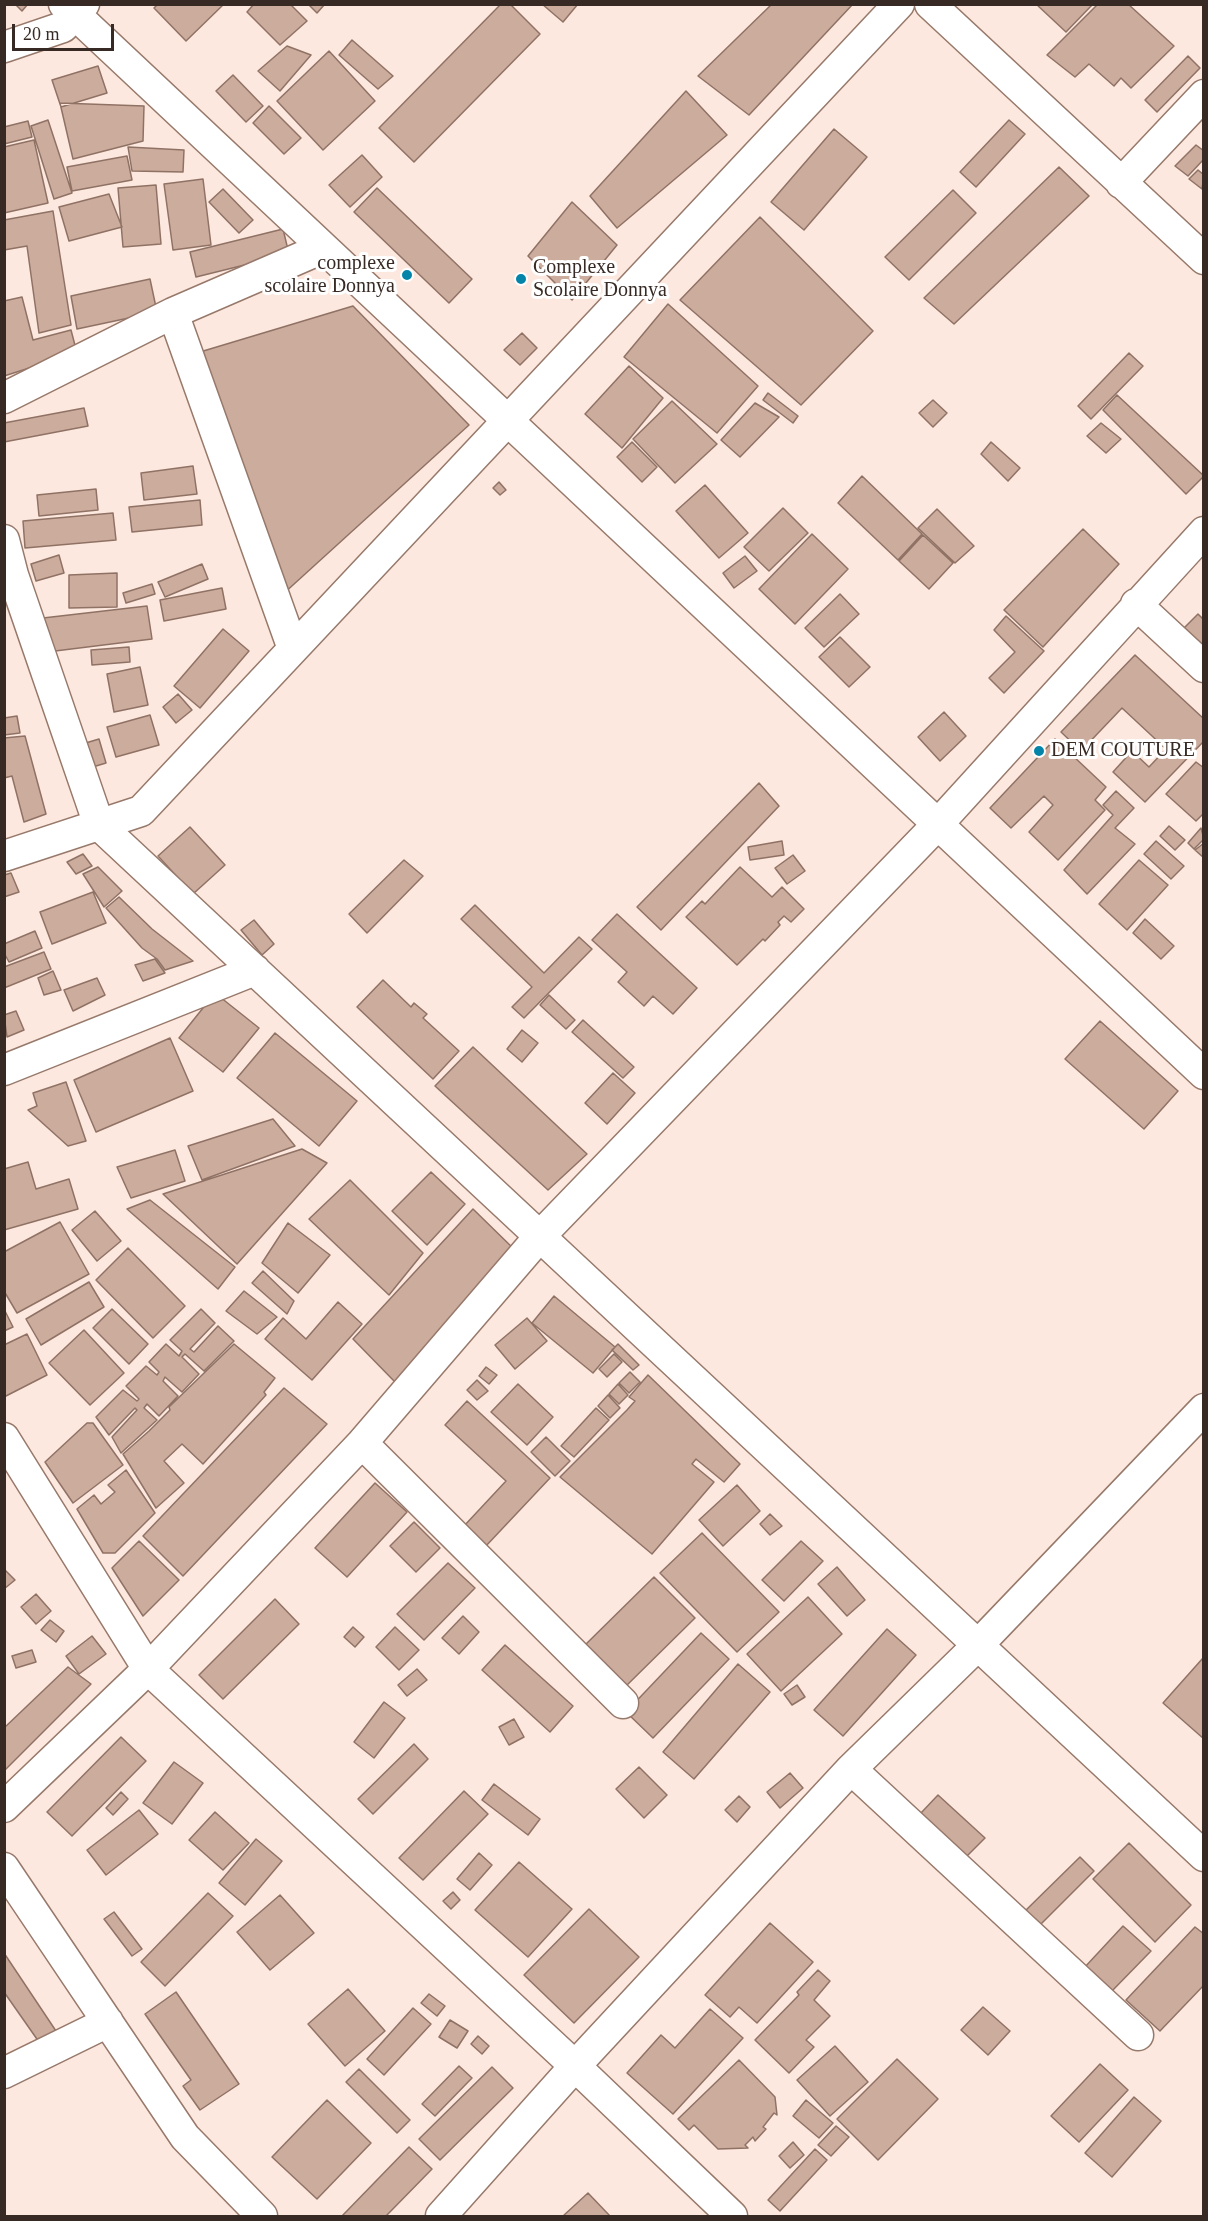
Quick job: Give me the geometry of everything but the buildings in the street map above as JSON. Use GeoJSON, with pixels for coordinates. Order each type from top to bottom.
{"type":"FeatureCollection","features":[{"type":"Feature","properties":{"kind":"street"},"geometry":{"type":"LineString","coordinates":[[4,856],[141,812],[899,4]]}},
{"type":"Feature","properties":{"kind":"street"},"geometry":{"type":"LineString","coordinates":[[930,4],[1203,259]]}},
{"type":"Feature","properties":{"kind":"street"},"geometry":{"type":"LineString","coordinates":[[4,47],[63,27],[74,8],[323,248],[1203,1074]]}},
{"type":"Feature","properties":{"kind":"street"},"geometry":{"type":"LineString","coordinates":[[1122,183],[1203,95]]}},
{"type":"Feature","properties":{"kind":"street"},"geometry":{"type":"LineString","coordinates":[[4,398],[173,313],[323,248]]}},
{"type":"Feature","properties":{"kind":"street"},"geometry":{"type":"LineString","coordinates":[[173,313],[293,649]]}},
{"type":"Feature","properties":{"kind":"street"},"geometry":{"type":"LineString","coordinates":[[4,1807],[148,1669],[362,1443],[540,1236],[938,824],[1203,532]]}},
{"type":"Feature","properties":{"kind":"street"},"geometry":{"type":"LineString","coordinates":[[4,540],[9,576],[99,825],[1203,1856]]}},
{"type":"Feature","properties":{"kind":"street"},"geometry":{"type":"LineString","coordinates":[[1137,604],[1203,667]]}},
{"type":"Feature","properties":{"kind":"street"},"geometry":{"type":"LineString","coordinates":[[4,1070],[255,970]]}},
{"type":"Feature","properties":{"kind":"street"},"geometry":{"type":"LineString","coordinates":[[441,2217],[575,2066],[851,1769],[978,1645],[1203,1409]]}},
{"type":"Feature","properties":{"kind":"street"},"geometry":{"type":"LineString","coordinates":[[4,1438],[148,1669],[575,2066],[732,2217]]}},
{"type":"Feature","properties":{"kind":"street"},"geometry":{"type":"LineString","coordinates":[[362,1443],[623,1703]]}},
{"type":"Feature","properties":{"kind":"street"},"geometry":{"type":"LineString","coordinates":[[851,1769],[1138,2035]]}},
{"type":"Feature","properties":{"kind":"street"},"geometry":{"type":"LineString","coordinates":[[8,1879],[185,2137],[262,2217]]}},
{"type":"Feature","properties":{"kind":"street"},"geometry":{"type":"LineString","coordinates":[[4,2073],[108,2022]]}},
{"type":"Feature","properties":{"kind":"place","name":"complexe scolaire Donnya"},"geometry":{"type":"Point","coordinates":[407,275]}},
{"type":"Feature","properties":{"kind":"place","name":"Complexe Scolaire Donnya"},"geometry":{"type":"Point","coordinates":[521,279]}},
{"type":"Feature","properties":{"kind":"place","name":"DEM COUTURE"},"geometry":{"type":"Point","coordinates":[1039,751]}}]}
